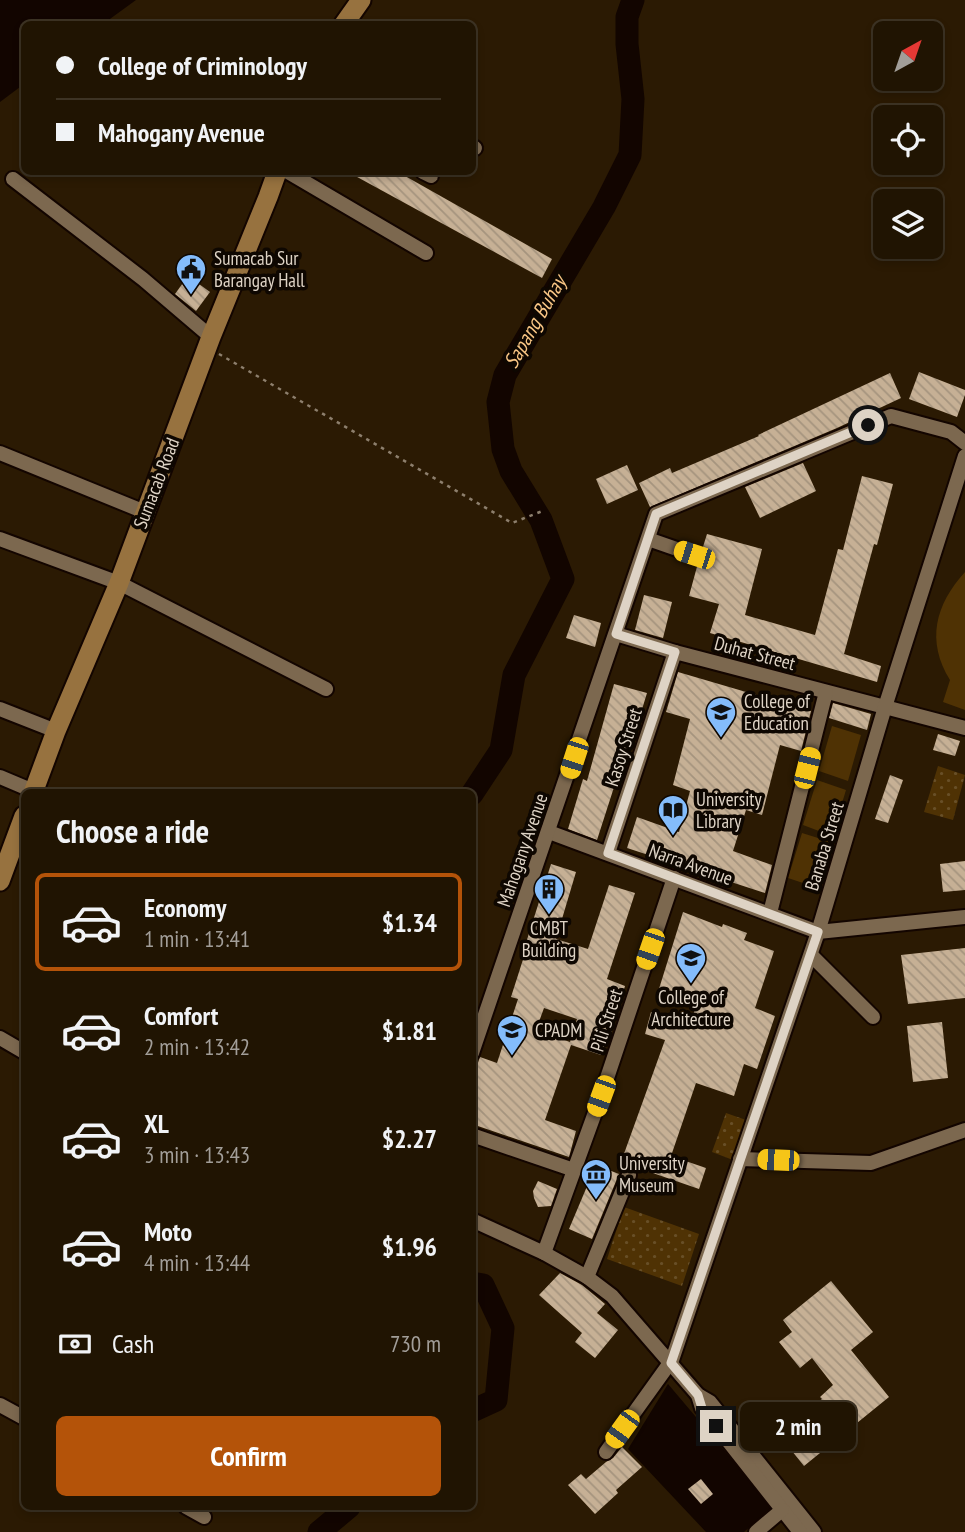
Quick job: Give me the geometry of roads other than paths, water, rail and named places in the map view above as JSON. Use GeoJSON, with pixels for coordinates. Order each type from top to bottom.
{"type":"FeatureCollection","features":[{"type":"Feature","properties":{"kind":"main road"},"geometry":{"type":"LineString","coordinates":[[347,21],[361,0]]}},
{"type":"Feature","properties":{"kind":"main road","name":"Sumacab Road"},"geometry":{"type":"LineString","coordinates":[[36,789],[56,731],[118,583],[275,175]]}},
{"type":"Feature","properties":{"kind":"main road"},"geometry":{"type":"LineString","coordinates":[[0,881],[21,824]]}},
{"type":"Feature","properties":{"kind":"street"},"geometry":{"type":"LineString","coordinates":[[293,175],[426,253]]}},
{"type":"Feature","properties":{"kind":"street"},"geometry":{"type":"LineString","coordinates":[[13,179],[143,279],[209,342]]}},
{"type":"Feature","properties":{"kind":"street","name":"Mahogany Avenue"},"geometry":{"type":"LineString","coordinates":[[476,1042],[656,514],[891,416],[951,432],[965,443]]}},
{"type":"Feature","properties":{"kind":"street"},"geometry":{"type":"LineString","coordinates":[[0,453],[145,512]]}},
{"type":"Feature","properties":{"kind":"street","name":"Banaba Street"},"geometry":{"type":"LineString","coordinates":[[606,1452],[671,1363],[811,955],[885,707],[965,456]]}},
{"type":"Feature","properties":{"kind":"street"},"geometry":{"type":"LineString","coordinates":[[0,539],[118,583],[326,689]]}},
{"type":"Feature","properties":{"kind":"street"},"geometry":{"type":"LineString","coordinates":[[648,539],[694,555]]}},
{"type":"Feature","properties":{"kind":"street","name":"Duhat Street"},"geometry":{"type":"LineString","coordinates":[[616,634],[965,728]]}},
{"type":"Feature","properties":{"kind":"street","name":"Kasoy Street"},"geometry":{"type":"LineString","coordinates":[[608,853],[675,652]]}},
{"type":"Feature","properties":{"kind":"street"},"geometry":{"type":"LineString","coordinates":[[770,913],[826,692]]}},
{"type":"Feature","properties":{"kind":"street"},"geometry":{"type":"LineString","coordinates":[[0,709],[56,731]]}},
{"type":"Feature","properties":{"kind":"street"},"geometry":{"type":"LineString","coordinates":[[0,777],[28,789]]}},
{"type":"Feature","properties":{"kind":"street","name":"Narra Avenue"},"geometry":{"type":"LineString","coordinates":[[549,832],[818,932]]}},
{"type":"Feature","properties":{"kind":"street","name":"Pili Street"},"geometry":{"type":"LineString","coordinates":[[544,1252],[601,1096],[674,878]]}},
{"type":"Feature","properties":{"kind":"street"},"geometry":{"type":"LineString","coordinates":[[818,932],[965,917]]}},
{"type":"Feature","properties":{"kind":"street"},"geometry":{"type":"LineString","coordinates":[[811,955],[873,1017]]}},
{"type":"Feature","properties":{"kind":"street"},"geometry":{"type":"LineString","coordinates":[[0,1038],[21,1050]]}},
{"type":"Feature","properties":{"kind":"street"},"geometry":{"type":"LineString","coordinates":[[740,1159],[871,1163],[965,1130]]}},
{"type":"Feature","properties":{"kind":"street"},"geometry":{"type":"LineString","coordinates":[[476,1136],[574,1170]]}},
{"type":"Feature","properties":{"kind":"street"},"geometry":{"type":"LineString","coordinates":[[587,1277],[629,1175]]}},
{"type":"Feature","properties":{"kind":"street"},"geometry":{"type":"LineString","coordinates":[[476,1222],[544,1252],[587,1277],[612,1296],[698,1395],[710,1402],[805,1530]]}},
{"type":"Feature","properties":{"kind":"street"},"geometry":{"type":"LineString","coordinates":[[698,1395],[702,1408],[782,1510],[805,1530]]}},
{"type":"Feature","properties":{"kind":"street"},"geometry":{"type":"LineString","coordinates":[[0,1405],[21,1416]]}},
{"type":"Feature","properties":{"kind":"street"},"geometry":{"type":"LineString","coordinates":[[191,1510],[204,1517]]}},
{"type":"Feature","properties":{"kind":"street"},"geometry":{"type":"LineString","coordinates":[[757,1532],[782,1510]]}},
{"type":"Feature","properties":{"kind":"waterway","name":"Sapang Buhay"},"geometry":{"type":"LineString","coordinates":[[475,789],[501,750],[514,675],[563,579],[541,520],[511,471],[503,449],[498,402],[505,375],[604,207],[630,155],[633,99],[627,17],[633,0]]}},
{"type":"Feature","properties":{"kind":"waterway","name":"Sapang Buhay"},"geometry":{"type":"LineString","coordinates":[[476,1284],[483,1285],[503,1328],[496,1400],[476,1409]]}},
{"type":"Feature","properties":{"kind":"waterway","name":"Sapang Buhay"},"geometry":{"type":"LineString","coordinates":[[319,1532],[345,1510]]}},
{"type":"Feature","properties":{"kind":"place","name":"Sumacab Sur Barangay Hall"},"geometry":{"type":"Point","coordinates":[191,296]}},
{"type":"Feature","properties":{"kind":"place","name":"College of Education"},"geometry":{"type":"Point","coordinates":[721,739]}},
{"type":"Feature","properties":{"kind":"place","name":"University Library"},"geometry":{"type":"Point","coordinates":[673,837]}},
{"type":"Feature","properties":{"kind":"place","name":"CMBT Building"},"geometry":{"type":"Point","coordinates":[549,916]}},
{"type":"Feature","properties":{"kind":"place","name":"College of Architecture"},"geometry":{"type":"Point","coordinates":[691,985]}},
{"type":"Feature","properties":{"kind":"place","name":"CPADM"},"geometry":{"type":"Point","coordinates":[512,1057]}},
{"type":"Feature","properties":{"kind":"place","name":"University Museum"},"geometry":{"type":"Point","coordinates":[596,1201]}}]}
